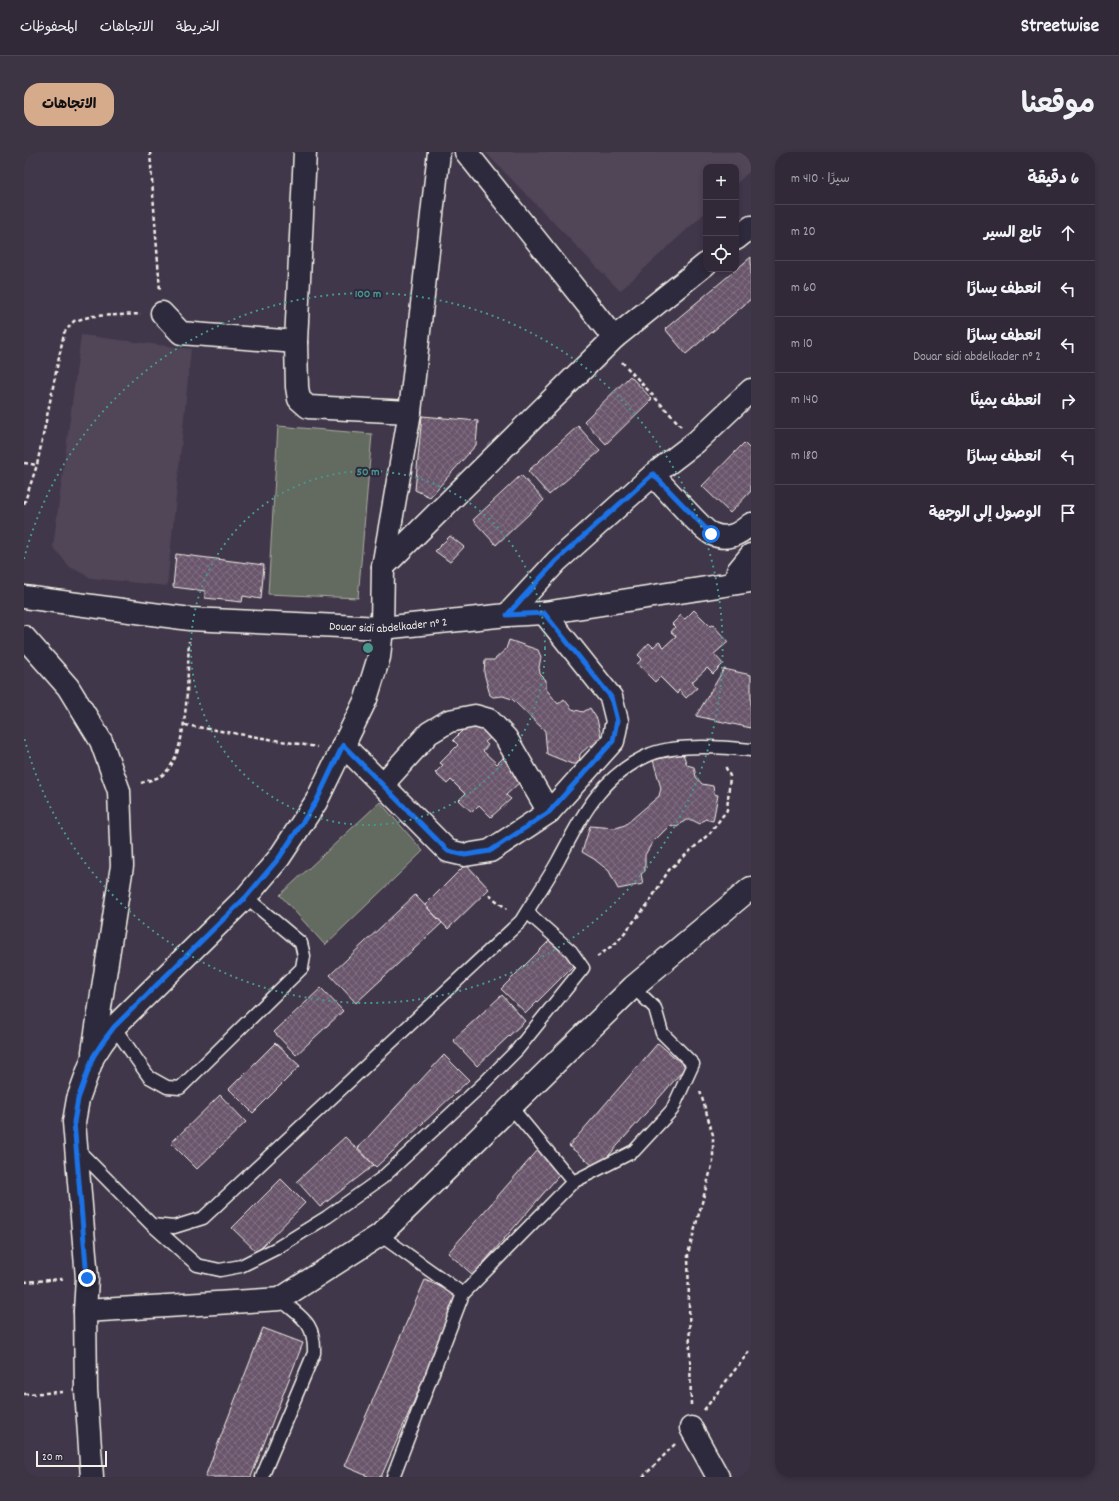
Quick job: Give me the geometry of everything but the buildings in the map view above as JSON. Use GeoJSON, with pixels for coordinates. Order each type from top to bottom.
{"type":"FeatureCollection","features":[{"type":"Feature","properties":{"kind":"street"},"geometry":{"type":"LineString","coordinates":[[305,152],[296,342],[297,387],[299,399],[308,407],[410,412]]}},
{"type":"Feature","properties":{"kind":"street"},"geometry":{"type":"LineString","coordinates":[[93,1057],[114,1027],[246,897],[279,858],[316,802],[333,747],[366,699],[379,657],[382,628],[382,567],[410,412],[439,152]]}},
{"type":"Feature","properties":{"kind":"street"},"geometry":{"type":"LineString","coordinates":[[466,152],[611,342]]}},
{"type":"Feature","properties":{"kind":"street"},"geometry":{"type":"LineString","coordinates":[[739,237],[751,227]]}},
{"type":"Feature","properties":{"kind":"street"},"geometry":{"type":"LineString","coordinates":[[382,567],[611,342],[703,266]]}},
{"type":"Feature","properties":{"kind":"street"},"geometry":{"type":"LineString","coordinates":[[162,313],[182,333],[296,342]]}},
{"type":"Feature","properties":{"kind":"street"},"geometry":{"type":"LineString","coordinates":[[507,615],[556,561],[653,474],[696,442],[751,390]]}},
{"type":"Feature","properties":{"kind":"street"},"geometry":{"type":"LineString","coordinates":[[653,474],[711,534],[725,537],[739,534],[751,524]]}},
{"type":"Feature","properties":{"kind":"street"},"geometry":{"type":"LineString","coordinates":[[743,582],[738,571],[751,555]]}},
{"type":"Feature","properties":{"kind":"street","name":"Douar sidi abdelkader n° 2"},"geometry":{"type":"LineString","coordinates":[[24,597],[190,619],[382,628],[507,615],[544,613],[743,582]]}},
{"type":"Feature","properties":{"kind":"street"},"geometry":{"type":"LineString","coordinates":[[333,747],[382,784],[448,851],[465,855],[490,851],[549,812],[613,741],[617,721],[611,697],[544,613]]}},
{"type":"Feature","properties":{"kind":"street"},"geometry":{"type":"LineString","coordinates":[[24,637],[68,687],[101,741],[119,791],[122,866],[93,1057],[78,1099],[74,1122],[87,1278],[85,1311],[86,1390],[92,1477]]}},
{"type":"Feature","properties":{"kind":"street"},"geometry":{"type":"LineString","coordinates":[[382,784],[428,733],[449,721],[474,716],[489,720],[506,738],[549,812]]}},
{"type":"Feature","properties":{"kind":"street"},"geometry":{"type":"LineString","coordinates":[[85,1311],[280,1299],[380,1235],[633,987],[751,888]]}},
{"type":"Feature","properties":{"kind":"street"},"geometry":{"type":"LineString","coordinates":[[691,1428],[718,1477]]}},
{"type":"Feature","properties":{"kind":"lane"},"geometry":{"type":"LineString","coordinates":[[152,1225],[174,1227],[203,1218],[524,916],[557,862],[578,820],[610,779],[635,762],[653,754],[691,747],[751,750]]}},
{"type":"Feature","properties":{"kind":"lane"},"geometry":{"type":"LineString","coordinates":[[114,1027],[149,1077],[167,1087],[180,1088],[297,974],[302,968],[303,962],[302,943],[246,897]]}},
{"type":"Feature","properties":{"kind":"lane"},"geometry":{"type":"LineString","coordinates":[[75,1148],[152,1225],[197,1265],[220,1270],[241,1266],[277,1248],[327,1217],[382,1178],[483,1084],[517,1050],[583,968],[571,951],[524,916]]}},
{"type":"Feature","properties":{"kind":"lane"},"geometry":{"type":"LineString","coordinates":[[393,1477],[463,1294],[573,1182],[634,1151],[672,1110],[693,1064],[662,1033],[655,1008],[633,987]]}},
{"type":"Feature","properties":{"kind":"lane"},"geometry":{"type":"LineString","coordinates":[[510,1106],[573,1182]]}},
{"type":"Feature","properties":{"kind":"lane"},"geometry":{"type":"LineString","coordinates":[[380,1235],[463,1294]]}},
{"type":"Feature","properties":{"kind":"lane"},"geometry":{"type":"LineString","coordinates":[[262,1477],[314,1353],[315,1338],[311,1326],[280,1299]]}},
{"type":"Feature","properties":{"kind":"path"},"geometry":{"type":"LineString","coordinates":[[24,504],[37,466],[64,333],[74,321],[93,316],[162,313],[150,152]]}},
{"type":"Feature","properties":{"kind":"path"},"geometry":{"type":"LineString","coordinates":[[611,342],[696,442]]}},
{"type":"Feature","properties":{"kind":"path"},"geometry":{"type":"LineString","coordinates":[[24,463],[37,466]]}},
{"type":"Feature","properties":{"kind":"path"},"geometry":{"type":"LineString","coordinates":[[119,791],[161,776],[172,765],[185,724],[190,619]]}},
{"type":"Feature","properties":{"kind":"path"},"geometry":{"type":"LineString","coordinates":[[185,724],[333,747]]}},
{"type":"Feature","properties":{"kind":"path"},"geometry":{"type":"LineString","coordinates":[[583,968],[617,942],[648,904],[669,870],[710,833],[727,810],[730,776],[715,748]]}},
{"type":"Feature","properties":{"kind":"path"},"geometry":{"type":"LineString","coordinates":[[489,895],[524,916]]}},
{"type":"Feature","properties":{"kind":"path"},"geometry":{"type":"LineString","coordinates":[[691,1428],[688,1254],[713,1162],[712,1135],[693,1064]]}},
{"type":"Feature","properties":{"kind":"path"},"geometry":{"type":"LineString","coordinates":[[24,1282],[87,1278]]}},
{"type":"Feature","properties":{"kind":"path"},"geometry":{"type":"LineString","coordinates":[[24,1394],[86,1390]]}},
{"type":"Feature","properties":{"kind":"shaded area"},"geometry":{"type":"Polygon","coordinates":[[[485,152],[751,152],[751,170],[739,181],[739,164],[703,164],[703,215],[620,291],[485,152]]]}},
{"type":"Feature","properties":{"kind":"shaded area"},"geometry":{"type":"Polygon","coordinates":[[[81,335],[191,349],[167,586],[91,578],[70,567],[53,547],[81,335]]]}},
{"type":"Feature","properties":{"kind":"green space"},"geometry":{"type":"Polygon","coordinates":[[[278,426],[372,434],[358,598],[268,594],[278,426]]]}},
{"type":"Feature","properties":{"kind":"green space"},"geometry":{"type":"Polygon","coordinates":[[[380,802],[423,851],[325,945],[280,895],[380,802]]]}},
{"type":"Feature","properties":{"kind":"route"},"geometry":{"type":"LineString","coordinates":[[87,1278],[74,1122],[78,1099],[93,1057],[114,1027],[246,897],[279,858],[316,802],[343,745],[448,851],[465,855],[490,851],[549,812],[613,741],[617,721],[611,697],[544,613],[507,615],[556,561],[653,474],[711,534]]}}]}
